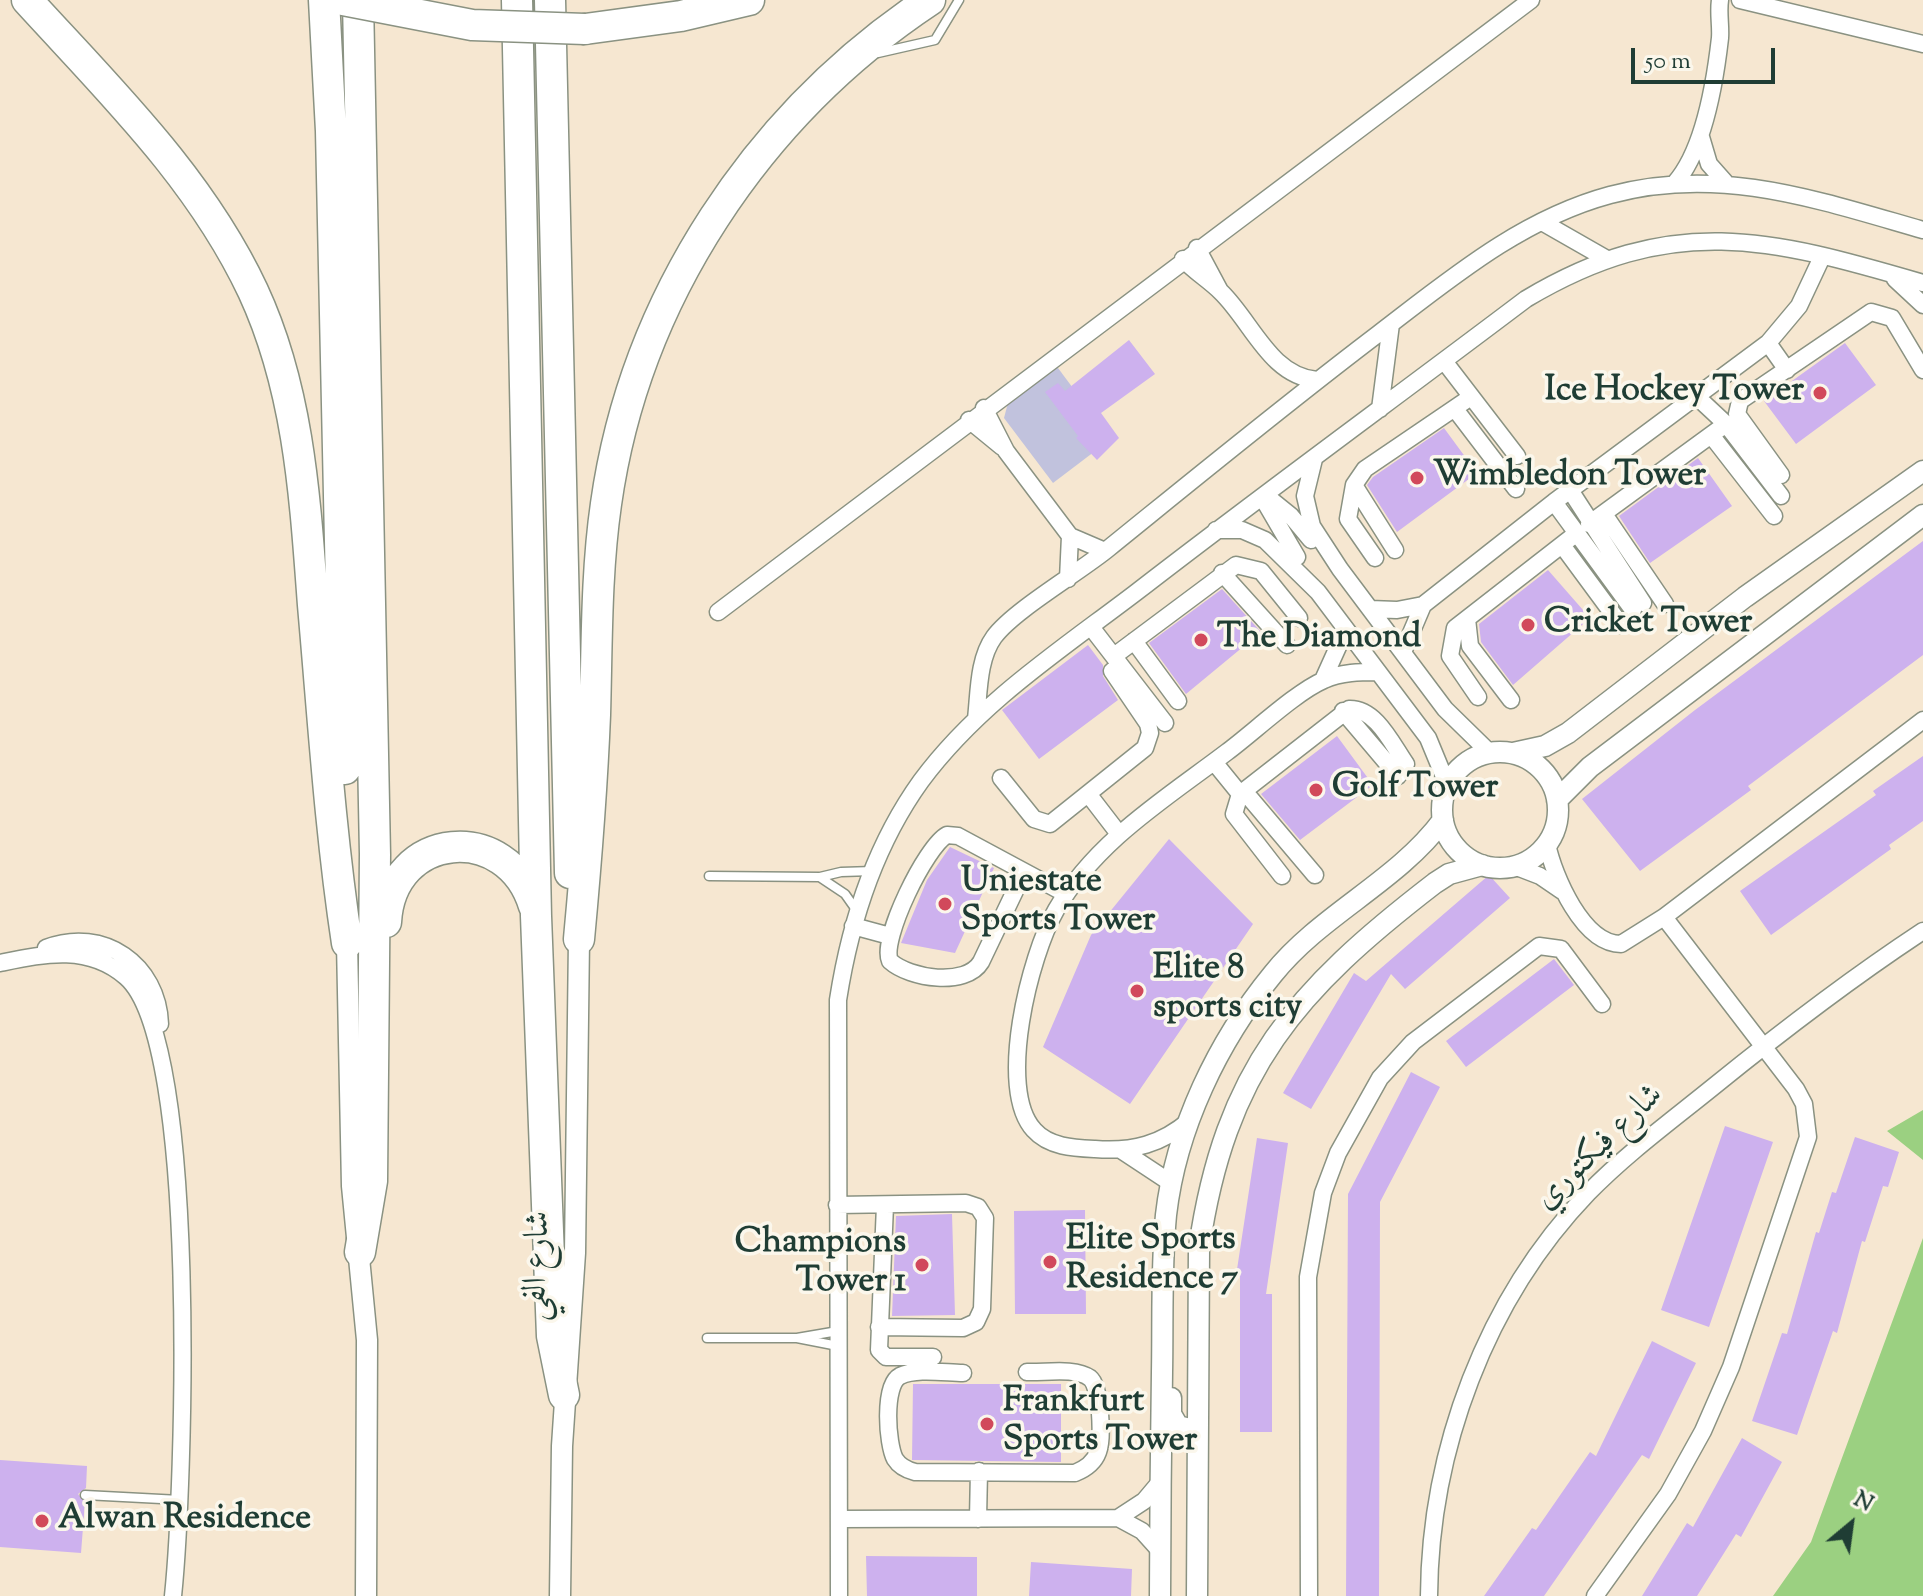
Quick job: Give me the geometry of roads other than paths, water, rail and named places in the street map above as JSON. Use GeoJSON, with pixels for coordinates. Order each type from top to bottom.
{"type":"FeatureCollection","features":[{"type":"Feature","properties":{"kind":"highway"},"geometry":{"type":"LineString","coordinates":[[27,0],[162,149],[196,194],[253,290],[278,358],[302,471],[332,841],[347,943]]}},
{"type":"Feature","properties":{"kind":"highway"},"geometry":{"type":"LineString","coordinates":[[324,0],[346,130],[375,838],[371,1200],[360,1252]]}},
{"type":"Feature","properties":{"kind":"highway"},"geometry":{"type":"LineString","coordinates":[[343,0],[472,25],[585,29],[681,16],[749,0]]}},
{"type":"Feature","properties":{"kind":"highway"},"geometry":{"type":"LineString","coordinates":[[347,943],[346,130],[358,0]]}},
{"type":"Feature","properties":{"kind":"highway"},"geometry":{"type":"LineString","coordinates":[[517,0],[536,916],[551,1313],[555,1356],[564,1395]]}},
{"type":"Feature","properties":{"kind":"highway"},"geometry":{"type":"LineString","coordinates":[[550,0],[567,820],[579,939]]}},
{"type":"Feature","properties":{"kind":"highway"},"geometry":{"type":"LineString","coordinates":[[579,939],[594,730],[601,545],[612,465],[632,387],[663,309],[720,208],[782,128],[844,67],[930,0]]}},
{"type":"Feature","properties":{"kind":"highway"},"geometry":{"type":"LineString","coordinates":[[374,1000],[385,954],[389,897],[402,874],[421,858],[457,847],[494,855],[522,879],[536,916]]}},
{"type":"Feature","properties":{"kind":"street"},"geometry":{"type":"LineString","coordinates":[[718,612],[984,408],[1531,0]]}},
{"type":"Feature","properties":{"kind":"street"},"geometry":{"type":"LineString","coordinates":[[1675,183],[1689,163],[1700,136],[1720,37],[1720,0]]}},
{"type":"Feature","properties":{"kind":"street"},"geometry":{"type":"LineString","coordinates":[[1720,37],[1738,0],[1923,44]]}},
{"type":"Feature","properties":{"kind":"street"},"geometry":{"type":"LineString","coordinates":[[1700,136],[1709,164],[1725,182]]}},
{"type":"Feature","properties":{"kind":"street"},"geometry":{"type":"LineString","coordinates":[[976,719],[986,653],[995,637],[1284,405],[1482,255],[1542,222],[1609,195],[1675,183],[1725,182],[1787,191],[1923,230]]}},
{"type":"Feature","properties":{"kind":"street"},"geometry":{"type":"LineString","coordinates":[[1542,222],[1605,258]]}},
{"type":"Feature","properties":{"kind":"street"},"geometry":{"type":"LineString","coordinates":[[839,1596],[836,1038],[844,963],[855,918],[873,871],[920,783],[976,719],[1091,627],[1526,299],[1566,275],[1605,258],[1658,244],[1713,239],[1768,244],[1923,283]]}},
{"type":"Feature","properties":{"kind":"street"},"geometry":{"type":"LineString","coordinates":[[1197,248],[1220,291]]}},
{"type":"Feature","properties":{"kind":"street"},"geometry":{"type":"LineString","coordinates":[[1370,609],[1397,610],[1423,605],[1554,502],[1768,343],[1799,306],[1822,257]]}},
{"type":"Feature","properties":{"kind":"street"},"geometry":{"type":"LineString","coordinates":[[1183,259],[1220,291],[1282,367],[1298,377],[1317,380]]}},
{"type":"Feature","properties":{"kind":"street"},"geometry":{"type":"LineString","coordinates":[[1888,273],[1923,305]]}},
{"type":"Feature","properties":{"kind":"street"},"geometry":{"type":"LineString","coordinates":[[1781,475],[1736,410],[1740,401],[1871,312],[1892,318],[1923,370]]}},
{"type":"Feature","properties":{"kind":"street"},"geometry":{"type":"LineString","coordinates":[[1380,409],[1391,324]]}},
{"type":"Feature","properties":{"kind":"street"},"geometry":{"type":"LineString","coordinates":[[1768,343],[1787,370]]}},
{"type":"Feature","properties":{"kind":"street"},"geometry":{"type":"LineString","coordinates":[[1444,361],[1517,456]]}},
{"type":"Feature","properties":{"kind":"street"},"geometry":{"type":"LineString","coordinates":[[1282,367],[1284,405]]}},
{"type":"Feature","properties":{"kind":"street"},"geometry":{"type":"LineString","coordinates":[[1696,396],[1726,424],[1781,496]]}},
{"type":"Feature","properties":{"kind":"street"},"geometry":{"type":"LineString","coordinates":[[1375,558],[1349,523],[1354,485],[1365,469],[1471,397]]}},
{"type":"Feature","properties":{"kind":"street"},"geometry":{"type":"LineString","coordinates":[[984,408],[1006,451],[1070,536],[1105,551]]}},
{"type":"Feature","properties":{"kind":"street"},"geometry":{"type":"LineString","coordinates":[[1455,409],[1516,489]]}},
{"type":"Feature","properties":{"kind":"street"},"geometry":{"type":"LineString","coordinates":[[969,420],[1006,451]]}},
{"type":"Feature","properties":{"kind":"street"},"geometry":{"type":"LineString","coordinates":[[1478,697],[1450,656],[1455,628],[1726,424]]}},
{"type":"Feature","properties":{"kind":"street"},"geometry":{"type":"LineString","coordinates":[[1711,435],[1774,516]]}},
{"type":"Feature","properties":{"kind":"street"},"geometry":{"type":"LineString","coordinates":[[1315,457],[1305,486],[1305,506],[1312,526],[1340,569],[1445,709],[1489,752]]}},
{"type":"Feature","properties":{"kind":"street"},"geometry":{"type":"LineString","coordinates":[[1482,865],[1456,848],[1441,808],[1447,784],[1465,763],[1489,752],[1513,753],[1545,746],[1568,733],[1745,597],[1923,471]]}},
{"type":"Feature","properties":{"kind":"street"},"geometry":{"type":"LineString","coordinates":[[1354,485],[1395,550]]}},
{"type":"Feature","properties":{"kind":"street"},"geometry":{"type":"LineString","coordinates":[[1570,490],[1583,529]]}},
{"type":"Feature","properties":{"kind":"street"},"geometry":{"type":"LineString","coordinates":[[1263,496],[1291,516],[1324,558],[1340,569]]}},
{"type":"Feature","properties":{"kind":"street"},"geometry":{"type":"LineString","coordinates":[[1263,496],[1318,592],[1428,738],[1447,784]]}},
{"type":"Feature","properties":{"kind":"street"},"geometry":{"type":"LineString","coordinates":[[1554,502],[1583,529],[1638,606]]}},
{"type":"Feature","properties":{"kind":"street"},"geometry":{"type":"LineString","coordinates":[[1604,514],[1665,604]]}},
{"type":"Feature","properties":{"kind":"street"},"geometry":{"type":"LineString","coordinates":[[1557,800],[1590,767],[1923,515]]}},
{"type":"Feature","properties":{"kind":"street"},"geometry":{"type":"LineString","coordinates":[[1216,530],[1242,530],[1265,540],[1318,592]]}},
{"type":"Feature","properties":{"kind":"street"},"geometry":{"type":"LineString","coordinates":[[1068,579],[1070,536]]}},
{"type":"Feature","properties":{"kind":"street"},"geometry":{"type":"LineString","coordinates":[[1562,545],[1621,625]]}},
{"type":"Feature","properties":{"kind":"street"},"geometry":{"type":"LineString","coordinates":[[1113,664],[1134,641],[1236,565],[1261,571],[1299,618]]}},
{"type":"Feature","properties":{"kind":"street"},"geometry":{"type":"LineString","coordinates":[[1222,573],[1287,645]]}},
{"type":"Feature","properties":{"kind":"street"},"geometry":{"type":"LineString","coordinates":[[1403,652],[1423,605]]}},
{"type":"Feature","properties":{"kind":"street"},"geometry":{"type":"LineString","coordinates":[[1467,619],[1470,646],[1511,700]]}},
{"type":"Feature","properties":{"kind":"street"},"geometry":{"type":"LineString","coordinates":[[1001,778],[1034,819],[1044,824],[1055,822],[1145,748],[1149,741],[1148,724],[1091,627]]}},
{"type":"Feature","properties":{"kind":"street"},"geometry":{"type":"LineString","coordinates":[[1323,680],[1346,629]]}},
{"type":"Feature","properties":{"kind":"street"},"geometry":{"type":"LineString","coordinates":[[1134,641],[1178,701]]}},
{"type":"Feature","properties":{"kind":"street"},"geometry":{"type":"LineString","coordinates":[[1113,664],[1165,723]]}},
{"type":"Feature","properties":{"kind":"street"},"geometry":{"type":"LineString","coordinates":[[1191,1120],[1166,1138],[1121,1150],[1079,1148],[1044,1139],[1033,1130],[1021,1105],[1020,1018],[1025,990],[1043,936],[1066,894],[1085,868],[1119,834],[1323,680],[1378,672]]}},
{"type":"Feature","properties":{"kind":"street"},"geometry":{"type":"LineString","coordinates":[[1282,876],[1234,814],[1242,793],[1343,711],[1360,710],[1371,716],[1402,770]]}},
{"type":"Feature","properties":{"kind":"street"},"geometry":{"type":"LineString","coordinates":[[1547,844],[1563,892],[1594,934],[1611,944],[1630,940],[1923,720]]}},
{"type":"Feature","properties":{"kind":"street"},"geometry":{"type":"LineString","coordinates":[[1513,753],[1542,770],[1557,800],[1557,822],[1547,844],[1529,860],[1514,866]]}},
{"type":"Feature","properties":{"kind":"street"},"geometry":{"type":"LineString","coordinates":[[1214,762],[1315,875]]}},
{"type":"Feature","properties":{"kind":"street"},"geometry":{"type":"LineString","coordinates":[[1089,795],[1119,834]]}},
{"type":"Feature","properties":{"kind":"street"},"geometry":{"type":"LineString","coordinates":[[1160,1596],[1163,1252],[1171,1183],[1191,1120],[1226,1042],[1274,972],[1303,941],[1420,847],[1443,820]]}},
{"type":"Feature","properties":{"kind":"street"},"geometry":{"type":"LineString","coordinates":[[1024,872],[981,962],[966,977],[951,979],[895,966],[887,955],[890,936],[912,885],[942,837],[958,836],[1066,894]]}},
{"type":"Feature","properties":{"kind":"street"},"geometry":{"type":"LineString","coordinates":[[1197,1596],[1199,1248],[1215,1164],[1244,1088],[1285,1022],[1335,964],[1449,874],[1482,865],[1514,866],[1540,876],[1563,892]]}},
{"type":"Feature","properties":{"kind":"street"},"geometry":{"type":"LineString","coordinates":[[1595,1596],[1668,1494],[1703,1431],[1731,1367],[1805,1153],[1808,1128],[1804,1104],[1764,1045],[1664,917]]}},
{"type":"Feature","properties":{"kind":"street"},"geometry":{"type":"LineString","coordinates":[[855,918],[890,936]]}},
{"type":"Feature","properties":{"kind":"street","name":"شارع فيكتوري"},"geometry":{"type":"LineString","coordinates":[[1429,1596],[1433,1538],[1445,1461],[1494,1326],[1522,1279],[1588,1193],[1764,1045],[1923,931]]}},
{"type":"Feature","properties":{"kind":"street","name":"شارع الفي"},"geometry":{"type":"LineString","coordinates":[[560,1596],[564,1395],[575,1253],[579,939]]}},
{"type":"Feature","properties":{"kind":"street"},"geometry":{"type":"LineString","coordinates":[[0,963],[30,957],[48,946],[72,941],[95,942],[116,949],[135,962],[150,980],[159,1001],[159,1046],[173,1155],[182,1299],[180,1500],[173,1596]]}},
{"type":"Feature","properties":{"kind":"street"},"geometry":{"type":"LineString","coordinates":[[347,943],[352,1186],[367,1340],[366,1596]]}},
{"type":"Feature","properties":{"kind":"street"},"geometry":{"type":"LineString","coordinates":[[1309,1596],[1308,1277],[1323,1193],[1357,1114],[1380,1078],[1413,1042],[1539,946],[1561,949],[1602,1004]]}},
{"type":"Feature","properties":{"kind":"street"},"geometry":{"type":"LineString","coordinates":[[1121,1150],[1171,1183]]}},
{"type":"Feature","properties":{"kind":"street"},"geometry":{"type":"LineString","coordinates":[[837,1205],[972,1204],[985,1218],[982,1309],[976,1322],[963,1328],[879,1327]]}},
{"type":"Feature","properties":{"kind":"street"},"geometry":{"type":"LineString","coordinates":[[885,1205],[879,1346],[886,1357],[932,1352]]}},
{"type":"Feature","properties":{"kind":"street"},"geometry":{"type":"LineString","coordinates":[[1162,1329],[1171,1345],[1173,1421],[1183,1430],[1197,1431]]}},
{"type":"Feature","properties":{"kind":"street"},"geometry":{"type":"LineString","coordinates":[[963,1373],[907,1374],[896,1379],[888,1395],[892,1450],[902,1467],[915,1472],[1075,1473],[1096,1456],[1099,1448],[1099,1396],[1093,1381],[1080,1373],[1027,1372]]}},
{"type":"Feature","properties":{"kind":"street"},"geometry":{"type":"LineString","coordinates":[[978,1519],[979,1471]]}},
{"type":"Feature","properties":{"kind":"street"},"geometry":{"type":"LineString","coordinates":[[1118,1518],[1144,1501],[1160,1482]]}},
{"type":"Feature","properties":{"kind":"street"},"geometry":{"type":"LineString","coordinates":[[839,1519],[1118,1518],[1142,1531],[1160,1551]]}},
{"type":"Feature","properties":{"kind":"lane"},"geometry":{"type":"LineString","coordinates":[[844,67],[882,52],[935,40],[945,30],[959,0]]}},
{"type":"Feature","properties":{"kind":"lane"},"geometry":{"type":"LineString","coordinates":[[709,876],[820,877],[852,870],[873,871]]}},
{"type":"Feature","properties":{"kind":"lane"},"geometry":{"type":"LineString","coordinates":[[820,877],[838,888],[855,918]]}},
{"type":"Feature","properties":{"kind":"lane"},"geometry":{"type":"LineString","coordinates":[[707,1338],[838,1338]]}},
{"type":"Feature","properties":{"kind":"lane"},"geometry":{"type":"LineString","coordinates":[[797,1338],[838,1338]]}},
{"type":"Feature","properties":{"kind":"lane"},"geometry":{"type":"LineString","coordinates":[[85,1495],[180,1500]]}},
{"type":"Feature","properties":{"kind":"place","name":"Ice Hockey Tower"},"geometry":{"type":"Point","coordinates":[1820,393]}},
{"type":"Feature","properties":{"kind":"place","name":"Wimbledon Tower"},"geometry":{"type":"Point","coordinates":[1417,478]}},
{"type":"Feature","properties":{"kind":"place","name":"Cricket Tower"},"geometry":{"type":"Point","coordinates":[1528,625]}},
{"type":"Feature","properties":{"kind":"place","name":"The Diamond"},"geometry":{"type":"Point","coordinates":[1201,640]}},
{"type":"Feature","properties":{"kind":"place","name":"Golf Tower"},"geometry":{"type":"Point","coordinates":[1316,790]}},
{"type":"Feature","properties":{"kind":"place","name":"Uniestate Sports Tower"},"geometry":{"type":"Point","coordinates":[945,904]}},
{"type":"Feature","properties":{"kind":"place","name":"Elite 8 sports city"},"geometry":{"type":"Point","coordinates":[1137,991]}},
{"type":"Feature","properties":{"kind":"place","name":"Elite Sports Residence 7"},"geometry":{"type":"Point","coordinates":[1050,1262]}},
{"type":"Feature","properties":{"kind":"place","name":"Champions Tower 1"},"geometry":{"type":"Point","coordinates":[922,1265]}},
{"type":"Feature","properties":{"kind":"place","name":"Frankfurt Sports Tower"},"geometry":{"type":"Point","coordinates":[987,1424]}},
{"type":"Feature","properties":{"kind":"place","name":"Alwan Residence"},"geometry":{"type":"Point","coordinates":[42,1521]}}]}
